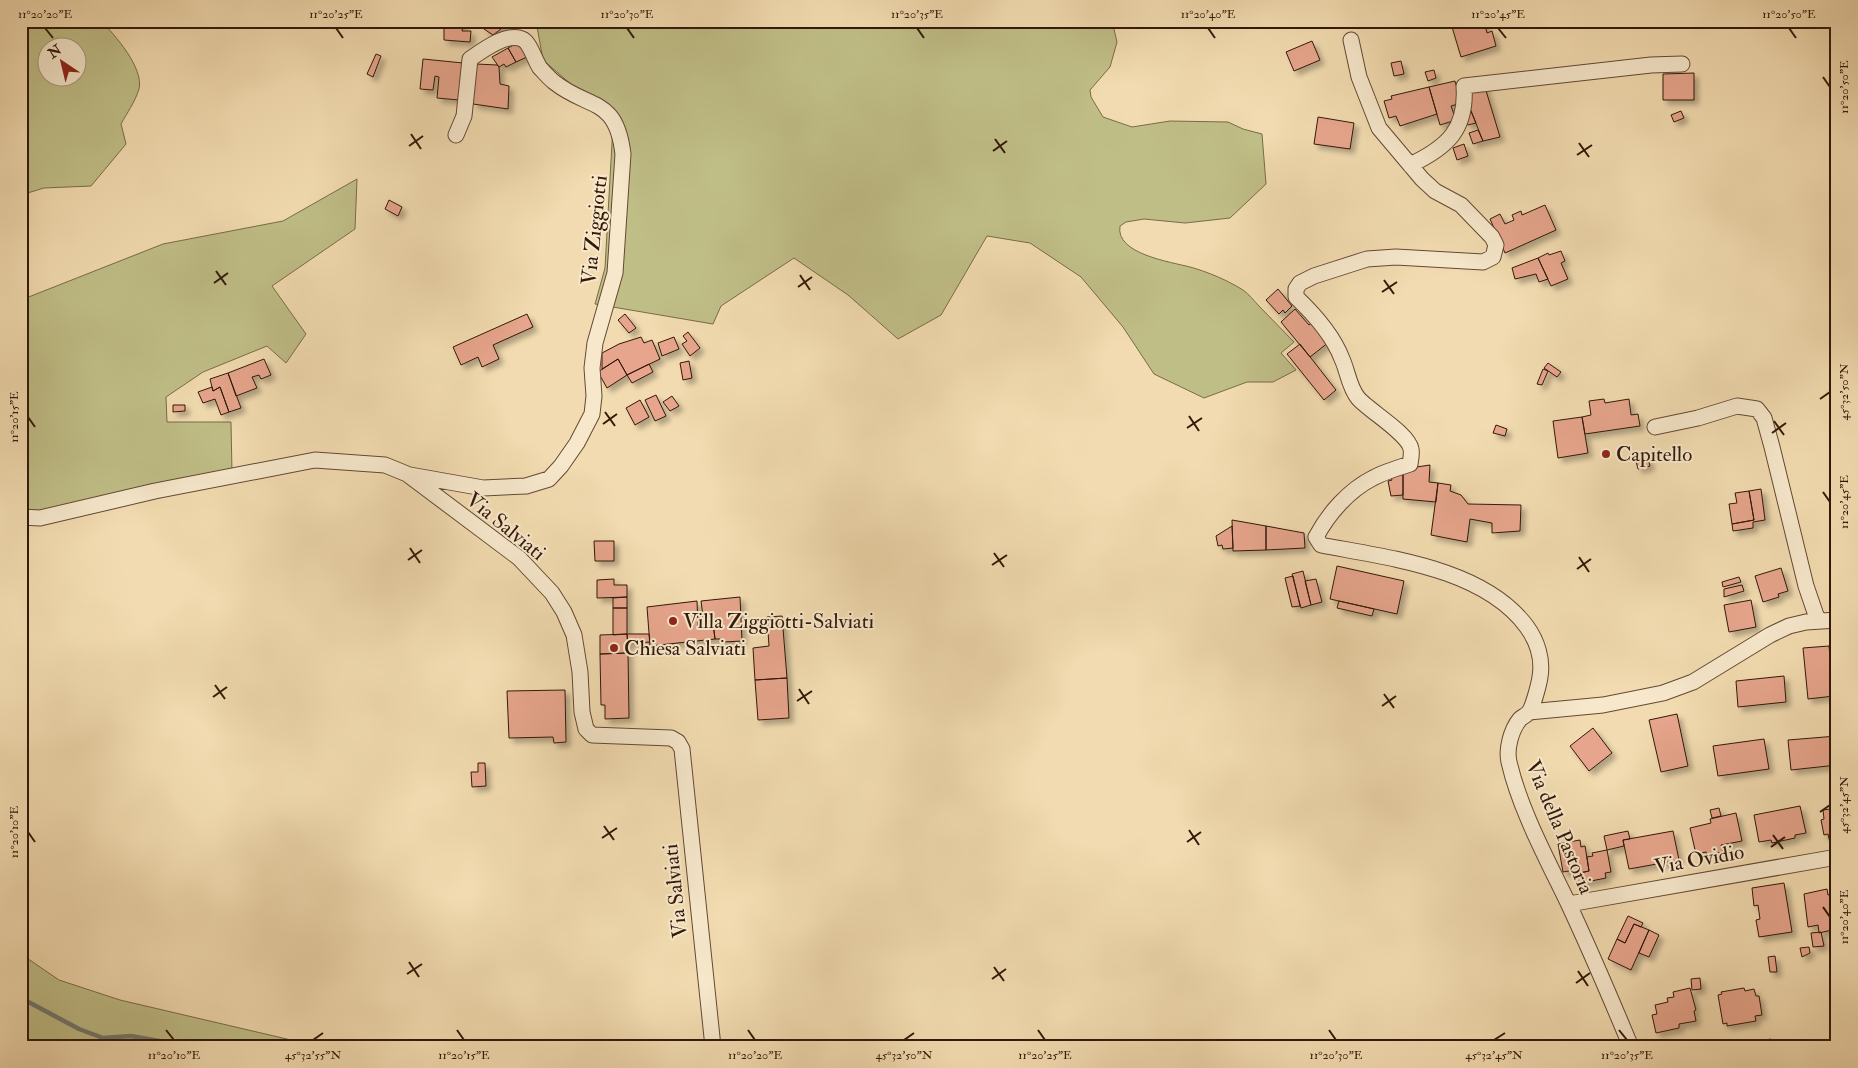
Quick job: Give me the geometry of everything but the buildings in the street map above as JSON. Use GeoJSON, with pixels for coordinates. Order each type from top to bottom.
{"type":"FeatureCollection","features":[{"type":"Feature","properties":{"kind":"street","name":"Via Ziggiotti"},"geometry":{"type":"LineString","coordinates":[[407,474],[483,488],[526,486],[548,479],[561,466],[577,443],[592,414],[594,396],[592,368],[595,343],[615,273],[623,154],[617,125],[597,104],[554,82],[540,67],[525,40],[520,38],[505,39],[488,46],[470,58],[464,116],[456,135]]}},
{"type":"Feature","properties":{"kind":"street"},"geometry":{"type":"LineString","coordinates":[[1351,40],[1359,77],[1379,128],[1410,165],[1435,151],[1457,130],[1465,103],[1464,86],[1651,65],[1682,64]]}},
{"type":"Feature","properties":{"kind":"street","name":"Via della Pastoria"},"geometry":{"type":"LineString","coordinates":[[1410,165],[1435,191],[1461,205],[1480,224],[1492,237],[1496,246],[1495,251],[1493,257],[1483,262],[1396,257],[1366,258],[1314,276],[1300,283],[1296,289],[1296,297],[1310,310],[1333,339],[1352,389],[1358,399],[1405,438],[1411,446],[1412,456],[1410,464],[1372,478],[1356,489],[1325,520],[1316,538],[1321,545],[1409,562],[1445,573],[1481,588],[1509,606],[1521,618],[1531,633],[1539,650],[1540,678],[1529,712],[1521,718],[1511,736],[1508,750],[1509,761],[1516,786],[1540,846],[1568,904],[1631,1047]]}},
{"type":"Feature","properties":{"kind":"street"},"geometry":{"type":"LineString","coordinates":[[1655,427],[1698,418],[1737,406],[1757,409],[1764,418],[1806,586],[1818,621]]}},
{"type":"Feature","properties":{"kind":"street","name":"Via Salviati"},"geometry":{"type":"LineString","coordinates":[[21,517],[40,518],[155,491],[315,460],[385,465],[407,474],[519,558],[552,593],[564,612],[574,635],[580,672],[582,712],[586,729],[592,735],[671,738],[678,742],[682,748],[713,1047]]}},
{"type":"Feature","properties":{"kind":"street"},"geometry":{"type":"LineString","coordinates":[[1529,712],[1603,705],[1663,692],[1693,682],[1770,635],[1789,626],[1837,620]]}},
{"type":"Feature","properties":{"kind":"street","name":"Via Ovidio"},"geometry":{"type":"LineString","coordinates":[[1568,904],[1837,857]]}},
{"type":"Feature","properties":{"kind":"shaded area"},"geometry":{"type":"Polygon","coordinates":[[[21,21],[101,21],[127,52],[137,71],[139,89],[121,124],[126,144],[91,186],[44,188],[21,195],[21,21]]]}},
{"type":"Feature","properties":{"kind":"shaded area"},"geometry":{"type":"Polygon","coordinates":[[[536,21],[1112,21],[1117,42],[1110,67],[1090,90],[1091,97],[1103,117],[1132,127],[1170,121],[1228,122],[1243,129],[1262,134],[1266,184],[1230,218],[1185,223],[1144,219],[1126,222],[1120,226],[1121,236],[1126,244],[1146,255],[1204,271],[1237,286],[1245,292],[1294,342],[1281,353],[1296,370],[1273,382],[1247,382],[1204,398],[1154,374],[1123,327],[1081,277],[1030,243],[987,236],[941,315],[898,339],[848,295],[794,258],[721,306],[713,324],[595,304],[605,268],[613,125],[543,60],[536,21]]]}},
{"type":"Feature","properties":{"kind":"shaded area"},"geometry":{"type":"Polygon","coordinates":[[[357,179],[355,229],[272,286],[306,334],[286,363],[267,346],[203,372],[166,397],[167,422],[231,422],[232,473],[21,522],[21,300],[163,244],[283,221],[357,179]]]}},
{"type":"Feature","properties":{"kind":"shaded area"},"geometry":{"type":"Polygon","coordinates":[[[21,954],[59,980],[120,1000],[321,1047],[21,1047],[21,954]]]}},
{"type":"Feature","properties":{"kind":"waterway"},"geometry":{"type":"LineString","coordinates":[[21,998],[79,1029],[103,1038],[131,1036],[193,1047]]}},
{"type":"Feature","properties":{"kind":"place","name":"Capitello"},"geometry":{"type":"Point","coordinates":[1606,454]}},
{"type":"Feature","properties":{"kind":"place","name":"Villa Ziggiotti-Salviati"},"geometry":{"type":"Point","coordinates":[673,621]}},
{"type":"Feature","properties":{"kind":"place","name":"Chiesa Salviati"},"geometry":{"type":"Point","coordinates":[614,648]}}]}
